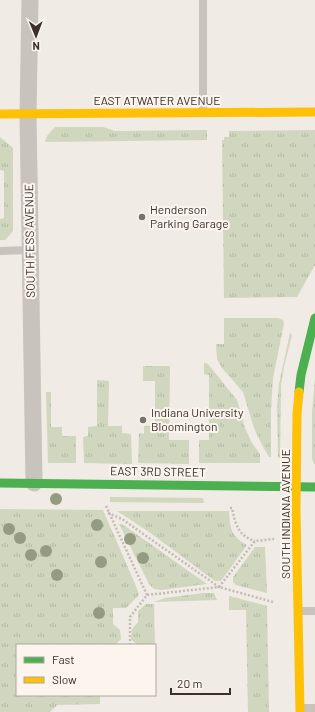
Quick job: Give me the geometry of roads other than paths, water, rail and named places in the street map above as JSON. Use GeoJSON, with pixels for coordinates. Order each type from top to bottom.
{"type":"FeatureCollection","features":[{"type":"Feature","properties":{"kind":"main road","name":"EAST ATWATER AVENUE"},"geometry":{"type":"LineString","coordinates":[[0,114],[315,112]]}},
{"type":"Feature","properties":{"kind":"main road","name":"SOUTH INDIANA AVENUE"},"geometry":{"type":"LineString","coordinates":[[300,710],[297,414],[301,375],[315,318]]}},
{"type":"Feature","properties":{"kind":"main road","name":"EAST 3RD STREET"},"geometry":{"type":"LineString","coordinates":[[0,483],[315,487]]}},
{"type":"Feature","properties":{"kind":"street","name":"SOUTH FESS AVENUE"},"geometry":{"type":"LineString","coordinates":[[30,0],[28,114],[34,483]]}},
{"type":"Feature","properties":{"kind":"lane"},"geometry":{"type":"LineString","coordinates":[[203,0],[203,113]]}},
{"type":"Feature","properties":{"kind":"lane"},"geometry":{"type":"LineString","coordinates":[[0,251],[30,250]]}},
{"type":"Feature","properties":{"kind":"lane"},"geometry":{"type":"LineString","coordinates":[[298,611],[315,611]]}},
{"type":"Feature","properties":{"kind":"lane"},"geometry":{"type":"LineString","coordinates":[[300,710],[315,708]]}},
{"type":"Feature","properties":{"kind":"place","name":"Henderson Parking Garage"},"geometry":{"type":"Point","coordinates":[142,217]}},
{"type":"Feature","properties":{"kind":"place","name":"Indiana University Bloomington"},"geometry":{"type":"Point","coordinates":[143,420]}}]}
